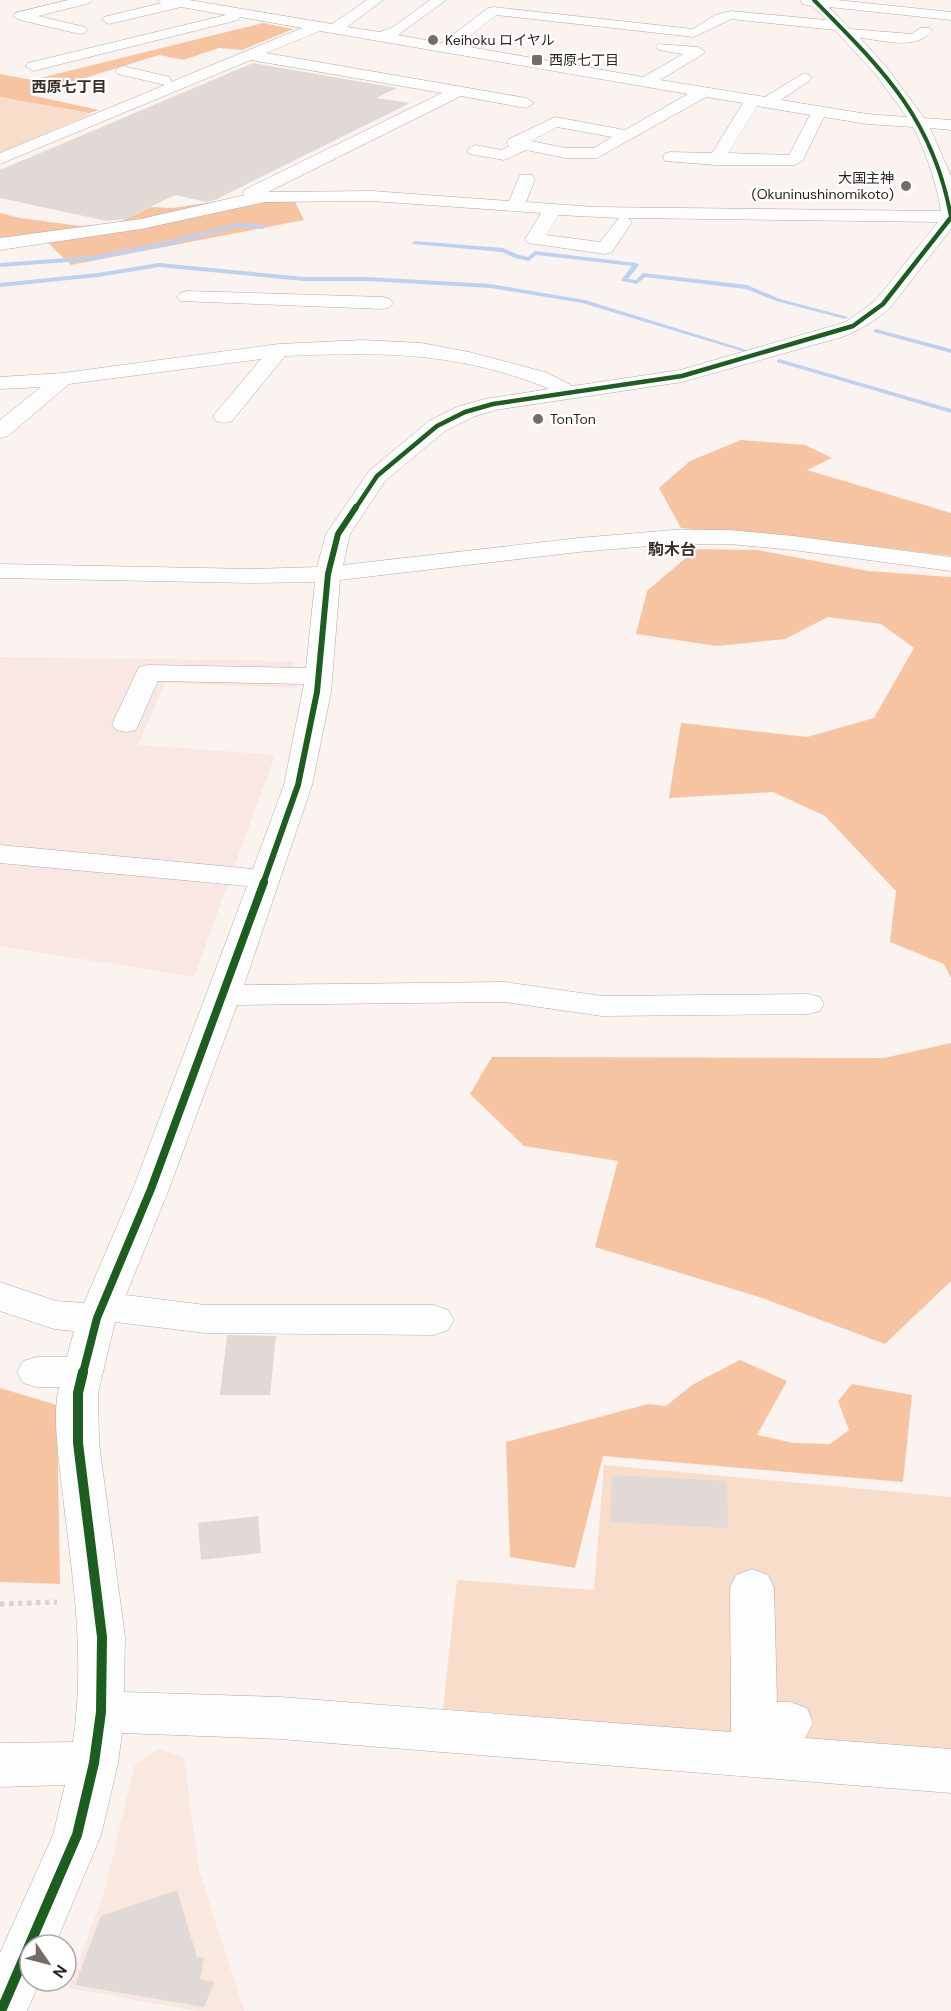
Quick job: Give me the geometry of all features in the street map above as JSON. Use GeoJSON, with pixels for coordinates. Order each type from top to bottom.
{"type":"FeatureCollection","features":[{"type":"Feature","properties":{"kind":"street"},"geometry":{"type":"LineString","coordinates":[[80,30],[15,15],[85,0]]}},
{"type":"Feature","properties":{"kind":"street"},"geometry":{"type":"LineString","coordinates":[[220,10],[236,0]]}},
{"type":"Feature","properties":{"kind":"street"},"geometry":{"type":"LineString","coordinates":[[335,29],[376,0]]}},
{"type":"Feature","properties":{"kind":"street"},"geometry":{"type":"LineString","coordinates":[[382,37],[398,30],[439,0]]}},
{"type":"Feature","properties":{"kind":"street"},"geometry":{"type":"LineString","coordinates":[[798,0],[951,16]]}},
{"type":"Feature","properties":{"kind":"street"},"geometry":{"type":"LineString","coordinates":[[109,20],[172,1],[703,92],[754,97],[822,112],[921,124],[951,125]]}},
{"type":"Feature","properties":{"kind":"street"},"geometry":{"type":"LineString","coordinates":[[814,1],[883,70],[921,124],[940,166],[951,217]]}},
{"type":"Feature","properties":{"kind":"street"},"geometry":{"type":"LineString","coordinates":[[275,19],[294,6]]}},
{"type":"Feature","properties":{"kind":"street"},"geometry":{"type":"LineString","coordinates":[[445,48],[493,11],[505,10],[694,33],[703,30],[720,15],[840,25],[915,39],[925,31]]}},
{"type":"Feature","properties":{"kind":"street"},"geometry":{"type":"LineString","coordinates":[[33,66],[246,14]]}},
{"type":"Feature","properties":{"kind":"street"},"geometry":{"type":"LineString","coordinates":[[840,25],[890,22]]}},
{"type":"Feature","properties":{"kind":"street"},"geometry":{"type":"LineString","coordinates":[[0,159],[319,26]]}},
{"type":"Feature","properties":{"kind":"street"},"geometry":{"type":"LineString","coordinates":[[469,30],[487,32]]}},
{"type":"Feature","properties":{"kind":"street"},"geometry":{"type":"LineString","coordinates":[[703,30],[724,33]]}},
{"type":"Feature","properties":{"kind":"street"},"geometry":{"type":"LineString","coordinates":[[644,45],[698,51],[645,82]]}},
{"type":"Feature","properties":{"kind":"street"},"geometry":{"type":"LineString","coordinates":[[229,52],[526,104]]}},
{"type":"Feature","properties":{"kind":"street"},"geometry":{"type":"LineString","coordinates":[[507,95],[563,68]]}},
{"type":"Feature","properties":{"kind":"street"},"geometry":{"type":"LineString","coordinates":[[123,71],[163,79],[182,70]]}},
{"type":"Feature","properties":{"kind":"street"},"geometry":{"type":"LineString","coordinates":[[716,160],[754,97],[804,78]]}},
{"type":"Feature","properties":{"kind":"street"},"geometry":{"type":"LineString","coordinates":[[252,193],[459,91]]}},
{"type":"Feature","properties":{"kind":"street"},"geometry":{"type":"LineString","coordinates":[[627,135],[555,122],[515,143],[566,153],[597,153],[703,92]]}},
{"type":"Feature","properties":{"kind":"street"},"geometry":{"type":"LineString","coordinates":[[99,106],[117,110]]}},
{"type":"Feature","properties":{"kind":"street"},"geometry":{"type":"LineString","coordinates":[[671,157],[716,160],[795,160],[818,114],[822,112]]}},
{"type":"Feature","properties":{"kind":"street"},"geometry":{"type":"LineString","coordinates":[[476,150],[504,155],[523,145]]}},
{"type":"Feature","properties":{"kind":"street"},"geometry":{"type":"LineString","coordinates":[[294,172],[317,216]]}},
{"type":"Feature","properties":{"kind":"street"},"geometry":{"type":"LineString","coordinates":[[515,208],[526,179]]}},
{"type":"Feature","properties":{"kind":"street"},"geometry":{"type":"LineString","coordinates":[[0,244],[141,224],[265,197],[424,199],[552,210],[951,217]]}},
{"type":"Feature","properties":{"kind":"street"},"geometry":{"type":"LineString","coordinates":[[552,210],[534,239],[605,248],[623,222]]}},
{"type":"Feature","properties":{"kind":"street"},"geometry":{"type":"LineString","coordinates":[[1,2011],[77,1834],[94,1763],[101,1712],[102,1638],[78,1443],[78,1393],[100,1312],[151,1189],[224,994],[298,785],[319,676],[328,574],[338,534],[358,501],[377,476],[437,426],[465,412],[493,404],[682,376],[853,326],[863,321],[883,304],[951,217]]}},
{"type":"Feature","properties":{"kind":"street"},"geometry":{"type":"LineString","coordinates":[[186,297],[383,303]]}},
{"type":"Feature","properties":{"kind":"street"},"geometry":{"type":"LineString","coordinates":[[345,348],[351,302]]}},
{"type":"Feature","properties":{"kind":"street"},"geometry":{"type":"LineString","coordinates":[[0,383],[63,379],[279,350],[391,346],[470,358],[561,386],[570,394]]}},
{"type":"Feature","properties":{"kind":"street"},"geometry":{"type":"LineString","coordinates":[[224,416],[279,350]]}},
{"type":"Feature","properties":{"kind":"street"},"geometry":{"type":"LineString","coordinates":[[0,431],[63,379]]}},
{"type":"Feature","properties":{"kind":"street"},"geometry":{"type":"LineString","coordinates":[[0,571],[252,576],[328,574],[579,545],[673,537],[729,537],[793,543],[951,564]]}},
{"type":"Feature","properties":{"kind":"street"},"geometry":{"type":"LineString","coordinates":[[126,724],[148,673],[319,676]]}},
{"type":"Feature","properties":{"kind":"street"},"geometry":{"type":"LineString","coordinates":[[0,854],[265,879]]}},
{"type":"Feature","properties":{"kind":"street"},"geometry":{"type":"LineString","coordinates":[[224,994],[504,992],[602,1006],[808,1004]]}},
{"type":"Feature","properties":{"kind":"street"},"geometry":{"type":"LineString","coordinates":[[0,1296],[54,1315],[100,1312],[205,1319],[434,1320]]}},
{"type":"Feature","properties":{"kind":"street"},"geometry":{"type":"LineString","coordinates":[[37,1372],[84,1372]]}},
{"type":"Feature","properties":{"kind":"street"},"geometry":{"type":"LineString","coordinates":[[752,1588],[766,1733]]}},
{"type":"Feature","properties":{"kind":"street"},"geometry":{"type":"LineString","coordinates":[[101,1712],[766,1733],[951,1771]]}},
{"type":"Feature","properties":{"kind":"street"},"geometry":{"type":"LineString","coordinates":[[0,1765],[94,1763]]}},
{"type":"Feature","properties":{"kind":"path"},"geometry":{"type":"LineString","coordinates":[[0,1604],[97,1601]]}},
{"type":"Feature","properties":{"kind":"shaded area"},"geometry":{"type":"Polygon","coordinates":[[[263,23],[293,29],[242,50],[219,48],[183,60],[159,55],[30,95],[99,110],[89,113],[0,97],[0,74],[32,80],[263,23]]]}},
{"type":"Feature","properties":{"kind":"shaded area"},"geometry":{"type":"Polygon","coordinates":[[[0,98],[12,99],[91,114],[0,153],[0,98]]]}},
{"type":"Feature","properties":{"kind":"shaded area"},"geometry":{"type":"Polygon","coordinates":[[[261,195],[293,198],[304,220],[71,265],[48,243],[0,247],[0,213],[80,226],[117,223],[151,207],[172,208],[261,195]]]}},
{"type":"Feature","properties":{"kind":"shaded area"},"geometry":{"type":"Polygon","coordinates":[[[741,440],[805,445],[832,458],[807,470],[951,513],[951,556],[816,539],[681,528],[659,488],[690,461],[741,440]]]}},
{"type":"Feature","properties":{"kind":"shaded area"},"geometry":{"type":"Polygon","coordinates":[[[696,549],[757,550],[868,571],[951,577],[951,978],[944,964],[890,942],[896,891],[825,816],[773,792],[669,798],[681,723],[807,737],[874,718],[914,648],[881,624],[828,617],[785,639],[717,646],[636,634],[647,591],[696,549]]]}},
{"type":"Feature","properties":{"kind":"shaded area"},"geometry":{"type":"Polygon","coordinates":[[[0,657],[294,661],[297,688],[165,683],[138,745],[275,755],[194,977],[0,946],[0,657]]]}},
{"type":"Feature","properties":{"kind":"shaded area"},"geometry":{"type":"Polygon","coordinates":[[[951,1043],[951,1281],[885,1344],[759,1297],[595,1247],[618,1161],[524,1146],[470,1094],[492,1057],[884,1058],[951,1043]]]}},
{"type":"Feature","properties":{"kind":"shaded area"},"geometry":{"type":"Polygon","coordinates":[[[740,1360],[787,1381],[757,1435],[794,1443],[830,1444],[849,1430],[838,1401],[852,1384],[912,1395],[903,1482],[603,1456],[575,1568],[510,1557],[506,1442],[648,1404],[666,1406],[692,1385],[740,1360]]]}},
{"type":"Feature","properties":{"kind":"shaded area"},"geometry":{"type":"Polygon","coordinates":[[[0,1388],[57,1405],[60,1584],[0,1582],[0,1388]]]}},
{"type":"Feature","properties":{"kind":"shaded area"},"geometry":{"type":"Polygon","coordinates":[[[604,1465],[951,1497],[951,1750],[443,1709],[457,1580],[594,1590],[604,1465]]]}},
{"type":"Feature","properties":{"kind":"shaded area"},"geometry":{"type":"Polygon","coordinates":[[[159,1749],[184,1757],[199,1870],[244,2011],[196,2011],[78,1990],[78,1964],[103,1896],[135,1765],[159,1749]]]}},
{"type":"Feature","properties":{"kind":"building"},"geometry":{"type":"Polygon","coordinates":[[[253,63],[397,88],[376,98],[410,103],[215,200],[206,202],[175,195],[125,219],[107,221],[0,198],[0,170],[253,63]]]}},
{"type":"Feature","properties":{"kind":"building"},"geometry":{"type":"Polygon","coordinates":[[[227,1335],[276,1336],[270,1395],[220,1395],[227,1335]]]}},
{"type":"Feature","properties":{"kind":"building"},"geometry":{"type":"Polygon","coordinates":[[[612,1475],[727,1481],[728,1528],[610,1522],[612,1475]]]}},
{"type":"Feature","properties":{"kind":"building"},"geometry":{"type":"Polygon","coordinates":[[[258,1516],[261,1553],[201,1560],[198,1523],[258,1516]]]}},
{"type":"Feature","properties":{"kind":"building"},"geometry":{"type":"Polygon","coordinates":[[[177,1890],[197,1957],[204,1958],[200,1979],[214,1982],[204,2007],[78,1986],[78,1977],[101,1916],[177,1890]]]}},
{"type":"Feature","properties":{"kind":"waterway"},"geometry":{"type":"LineString","coordinates":[[0,265],[95,258],[169,243],[237,225],[263,227]]}},
{"type":"Feature","properties":{"kind":"waterway"},"geometry":{"type":"LineString","coordinates":[[415,243],[503,250],[517,257],[529,259],[535,253],[636,265],[624,280],[637,282],[643,275],[747,287],[778,300],[845,317]]}},
{"type":"Feature","properties":{"kind":"waterway"},"geometry":{"type":"LineString","coordinates":[[0,285],[98,275],[159,265],[304,279],[367,279],[491,286],[583,301],[747,351]]}},
{"type":"Feature","properties":{"kind":"waterway"},"geometry":{"type":"LineString","coordinates":[[876,331],[951,351]]}},
{"type":"Feature","properties":{"kind":"waterway"},"geometry":{"type":"LineString","coordinates":[[779,361],[951,411]]}},
{"type":"Feature","properties":{"kind":"cycle path"},"geometry":{"type":"LineString","coordinates":[[1,2011],[77,1835],[94,1763],[101,1712],[102,1637],[78,1443],[78,1393],[97,1318],[151,1189],[224,995],[298,785],[317,692],[328,574],[338,534],[377,476],[437,426],[465,412],[493,404],[682,376],[835,333],[853,326],[883,304],[951,217],[945,184],[920,124],[902,97],[860,47],[814,0]]}},
{"type":"Feature","properties":{"kind":"place","name":"Keihoku ロイヤル"},"geometry":{"type":"Point","coordinates":[433,40]}},
{"type":"Feature","properties":{"kind":"place","name":"西原七丁目"},"geometry":{"type":"Point","coordinates":[537,60]}},
{"type":"Feature","properties":{"kind":"place","name":"大国主神 (Okuninushinomikoto)"},"geometry":{"type":"Point","coordinates":[906,186]}},
{"type":"Feature","properties":{"kind":"place","name":"TonTon"},"geometry":{"type":"Point","coordinates":[538,419]}},
{"type":"Feature","properties":{"kind":"district","name":"西原七丁目"},"geometry":{"type":"Point","coordinates":[69,87]}},
{"type":"Feature","properties":{"kind":"district","name":"駒木台"},"geometry":{"type":"Point","coordinates":[672,549]}}]}
